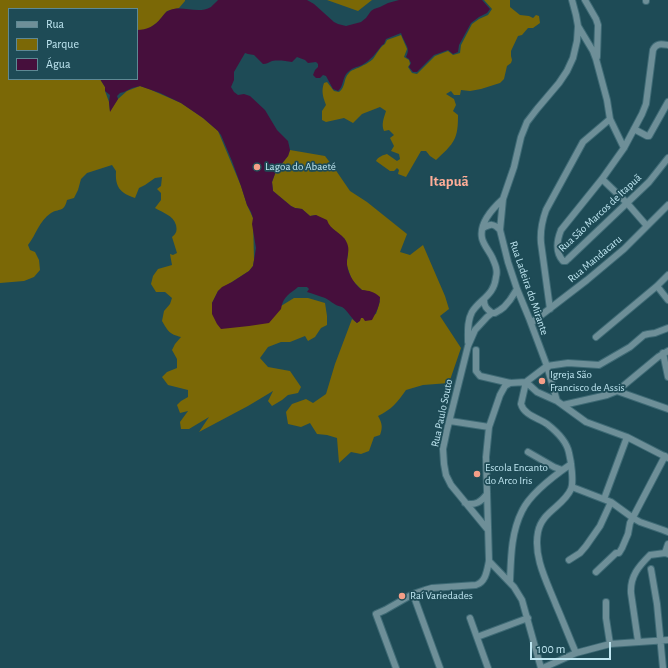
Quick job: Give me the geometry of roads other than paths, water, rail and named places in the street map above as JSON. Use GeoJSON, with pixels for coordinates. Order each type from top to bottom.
{"type":"FeatureCollection","features":[{"type":"Feature","properties":{"kind":"street","name":"Rua Ladeira do Mirante"},"geometry":{"type":"LineString","coordinates":[[557,401],[547,366],[516,289],[500,230],[503,199],[514,167],[521,137],[527,122],[559,83],[573,58],[577,42],[578,26],[572,0]]}},
{"type":"Feature","properties":{"kind":"street"},"geometry":{"type":"LineString","coordinates":[[585,0],[598,25],[596,59]]}},
{"type":"Feature","properties":{"kind":"street"},"geometry":{"type":"LineString","coordinates":[[578,26],[596,59],[607,100],[610,120],[624,148]]}},
{"type":"Feature","properties":{"kind":"street"},"geometry":{"type":"LineString","coordinates":[[647,226],[627,203],[602,179],[624,148],[646,104],[654,47],[659,44],[668,45]]}},
{"type":"Feature","properties":{"kind":"street"},"geometry":{"type":"LineString","coordinates":[[634,128],[648,136],[668,102]]}},
{"type":"Feature","properties":{"kind":"street"},"geometry":{"type":"LineString","coordinates":[[550,309],[540,234],[543,218],[583,142],[610,120]]}},
{"type":"Feature","properties":{"kind":"street","name":"Rua São Marcos de Itapuã"},"geometry":{"type":"LineString","coordinates":[[602,179],[561,230],[559,235],[558,252],[559,256],[564,262],[649,182],[668,158]]}},
{"type":"Feature","properties":{"kind":"street"},"geometry":{"type":"LineString","coordinates":[[483,228],[487,217],[493,208],[503,199]]}},
{"type":"Feature","properties":{"kind":"street","name":"Rua Mandacaru"},"geometry":{"type":"LineString","coordinates":[[531,324],[624,249],[668,205]]}},
{"type":"Feature","properties":{"kind":"street"},"geometry":{"type":"LineString","coordinates":[[483,228],[493,224],[500,230]]}},
{"type":"Feature","properties":{"kind":"street","name":"Rua Paulo Souto"},"geometry":{"type":"LineString","coordinates":[[468,346],[468,324],[470,318],[473,311],[493,288],[497,276],[495,264],[482,238],[483,228]]}},
{"type":"Feature","properties":{"kind":"street"},"geometry":{"type":"LineString","coordinates":[[596,337],[668,275]]}},
{"type":"Feature","properties":{"kind":"street"},"geometry":{"type":"LineString","coordinates":[[657,286],[668,300]]}},
{"type":"Feature","properties":{"kind":"street","name":"Rua Paulo Souto"},"geometry":{"type":"LineString","coordinates":[[488,530],[451,485],[445,470],[444,449],[468,346],[475,330],[486,317],[492,313],[496,313],[504,307],[516,289]]}},
{"type":"Feature","properties":{"kind":"street"},"geometry":{"type":"LineString","coordinates":[[484,300],[485,307],[492,313]]}},
{"type":"Feature","properties":{"kind":"street"},"geometry":{"type":"LineString","coordinates":[[476,350],[476,371],[480,376],[510,383],[526,382],[547,366],[568,363],[599,365],[630,347],[644,335],[656,333],[668,328]]}},
{"type":"Feature","properties":{"kind":"street"},"geometry":{"type":"LineString","coordinates":[[666,352],[668,377]]}},
{"type":"Feature","properties":{"kind":"street"},"geometry":{"type":"LineString","coordinates":[[563,405],[607,395],[616,391],[666,352]]}},
{"type":"Feature","properties":{"kind":"street"},"geometry":{"type":"LineString","coordinates":[[526,382],[537,392],[557,401],[586,422],[627,437],[666,457],[630,523],[628,534],[620,552],[616,553],[596,572]]}},
{"type":"Feature","properties":{"kind":"street"},"geometry":{"type":"LineString","coordinates":[[526,382],[521,404],[522,408],[552,428],[565,443],[571,464],[572,487],[567,496],[546,516],[540,524],[536,546],[543,572],[576,653]]}},
{"type":"Feature","properties":{"kind":"street"},"geometry":{"type":"LineString","coordinates":[[396,668],[376,614],[413,594],[432,588],[479,584],[485,577],[489,561],[486,457],[489,427],[500,395],[510,383]]}},
{"type":"Feature","properties":{"kind":"street"},"geometry":{"type":"LineString","coordinates":[[616,391],[668,409]]}},
{"type":"Feature","properties":{"kind":"street"},"geometry":{"type":"LineString","coordinates":[[450,421],[489,427]]}},
{"type":"Feature","properties":{"kind":"street"},"geometry":{"type":"LineString","coordinates":[[604,499],[627,437]]}},
{"type":"Feature","properties":{"kind":"street"},"geometry":{"type":"LineString","coordinates":[[528,452],[562,470]]}},
{"type":"Feature","properties":{"kind":"street"},"geometry":{"type":"LineString","coordinates":[[510,581],[512,543],[515,528],[522,510],[536,492],[571,464]]}},
{"type":"Feature","properties":{"kind":"street"},"geometry":{"type":"LineString","coordinates":[[572,487],[611,502],[640,522],[668,532]]}},
{"type":"Feature","properties":{"kind":"street"},"geometry":{"type":"LineString","coordinates":[[465,503],[472,504],[479,502],[484,499],[487,494]]}},
{"type":"Feature","properties":{"kind":"street"},"geometry":{"type":"LineString","coordinates":[[569,560],[586,546],[600,526],[611,502]]}},
{"type":"Feature","properties":{"kind":"street"},"geometry":{"type":"LineString","coordinates":[[638,641],[630,586],[633,576],[650,555],[667,554],[668,544]]}},
{"type":"Feature","properties":{"kind":"street"},"geometry":{"type":"LineString","coordinates":[[489,561],[510,581],[522,600],[542,668],[576,653],[610,644],[668,640]]}},
{"type":"Feature","properties":{"kind":"street"},"geometry":{"type":"LineString","coordinates":[[651,569],[661,641],[663,668]]}},
{"type":"Feature","properties":{"kind":"street"},"geometry":{"type":"LineString","coordinates":[[413,594],[440,668]]}},
{"type":"Feature","properties":{"kind":"street"},"geometry":{"type":"LineString","coordinates":[[606,602],[606,618],[610,644]]}},
{"type":"Feature","properties":{"kind":"street"},"geometry":{"type":"LineString","coordinates":[[470,618],[488,668]]}},
{"type":"Feature","properties":{"kind":"street"},"geometry":{"type":"LineString","coordinates":[[477,637],[528,618]]}},
{"type":"Feature","properties":{"kind":"water","name":"Lagoa do Abaeté"},"geometry":{"type":"Polygon","coordinates":[[[218,0],[307,0],[314,4],[334,22],[346,26],[361,22],[374,9],[399,0],[482,0],[490,9],[487,13],[471,23],[459,45],[458,52],[453,54],[448,50],[434,55],[417,72],[413,72],[409,67],[411,63],[406,57],[408,48],[401,33],[386,39],[384,44],[368,61],[348,72],[338,91],[333,89],[326,76],[323,75],[320,78],[316,78],[313,75],[318,67],[316,62],[308,63],[297,57],[292,62],[272,61],[263,64],[254,55],[245,53],[234,72],[234,80],[231,87],[234,92],[238,95],[244,94],[250,96],[265,110],[277,130],[288,141],[290,150],[288,156],[276,171],[272,182],[273,191],[291,206],[302,209],[310,216],[316,215],[327,220],[331,226],[344,238],[348,248],[347,264],[353,280],[362,290],[371,292],[380,297],[379,306],[372,320],[365,321],[361,318],[357,323],[342,307],[326,298],[307,292],[309,289],[307,287],[298,287],[285,298],[281,309],[269,323],[221,329],[217,324],[212,314],[212,303],[218,291],[249,271],[253,266],[256,248],[252,224],[253,218],[221,135],[203,118],[181,103],[140,86],[120,93],[117,96],[118,99],[110,112],[110,95],[105,91],[105,87],[101,80],[138,80],[138,30],[153,25],[159,21],[165,13],[173,9],[200,10],[211,7],[218,0]]]}},
{"type":"Feature","properties":{"kind":"place","name":"Lagoa do Abaeté"},"geometry":{"type":"Point","coordinates":[257,167]}},
{"type":"Feature","properties":{"kind":"place","name":"Igreja São Francisco de Assis"},"geometry":{"type":"Point","coordinates":[542,381]}},
{"type":"Feature","properties":{"kind":"place","name":"Escola Encanto do Arco Iris"},"geometry":{"type":"Point","coordinates":[477,474]}},
{"type":"Feature","properties":{"kind":"place","name":"Raí Variedades"},"geometry":{"type":"Point","coordinates":[402,596]}},
{"type":"Feature","properties":{"kind":"district","name":"Itapuã"},"geometry":{"type":"Point","coordinates":[449,181]}}]}
